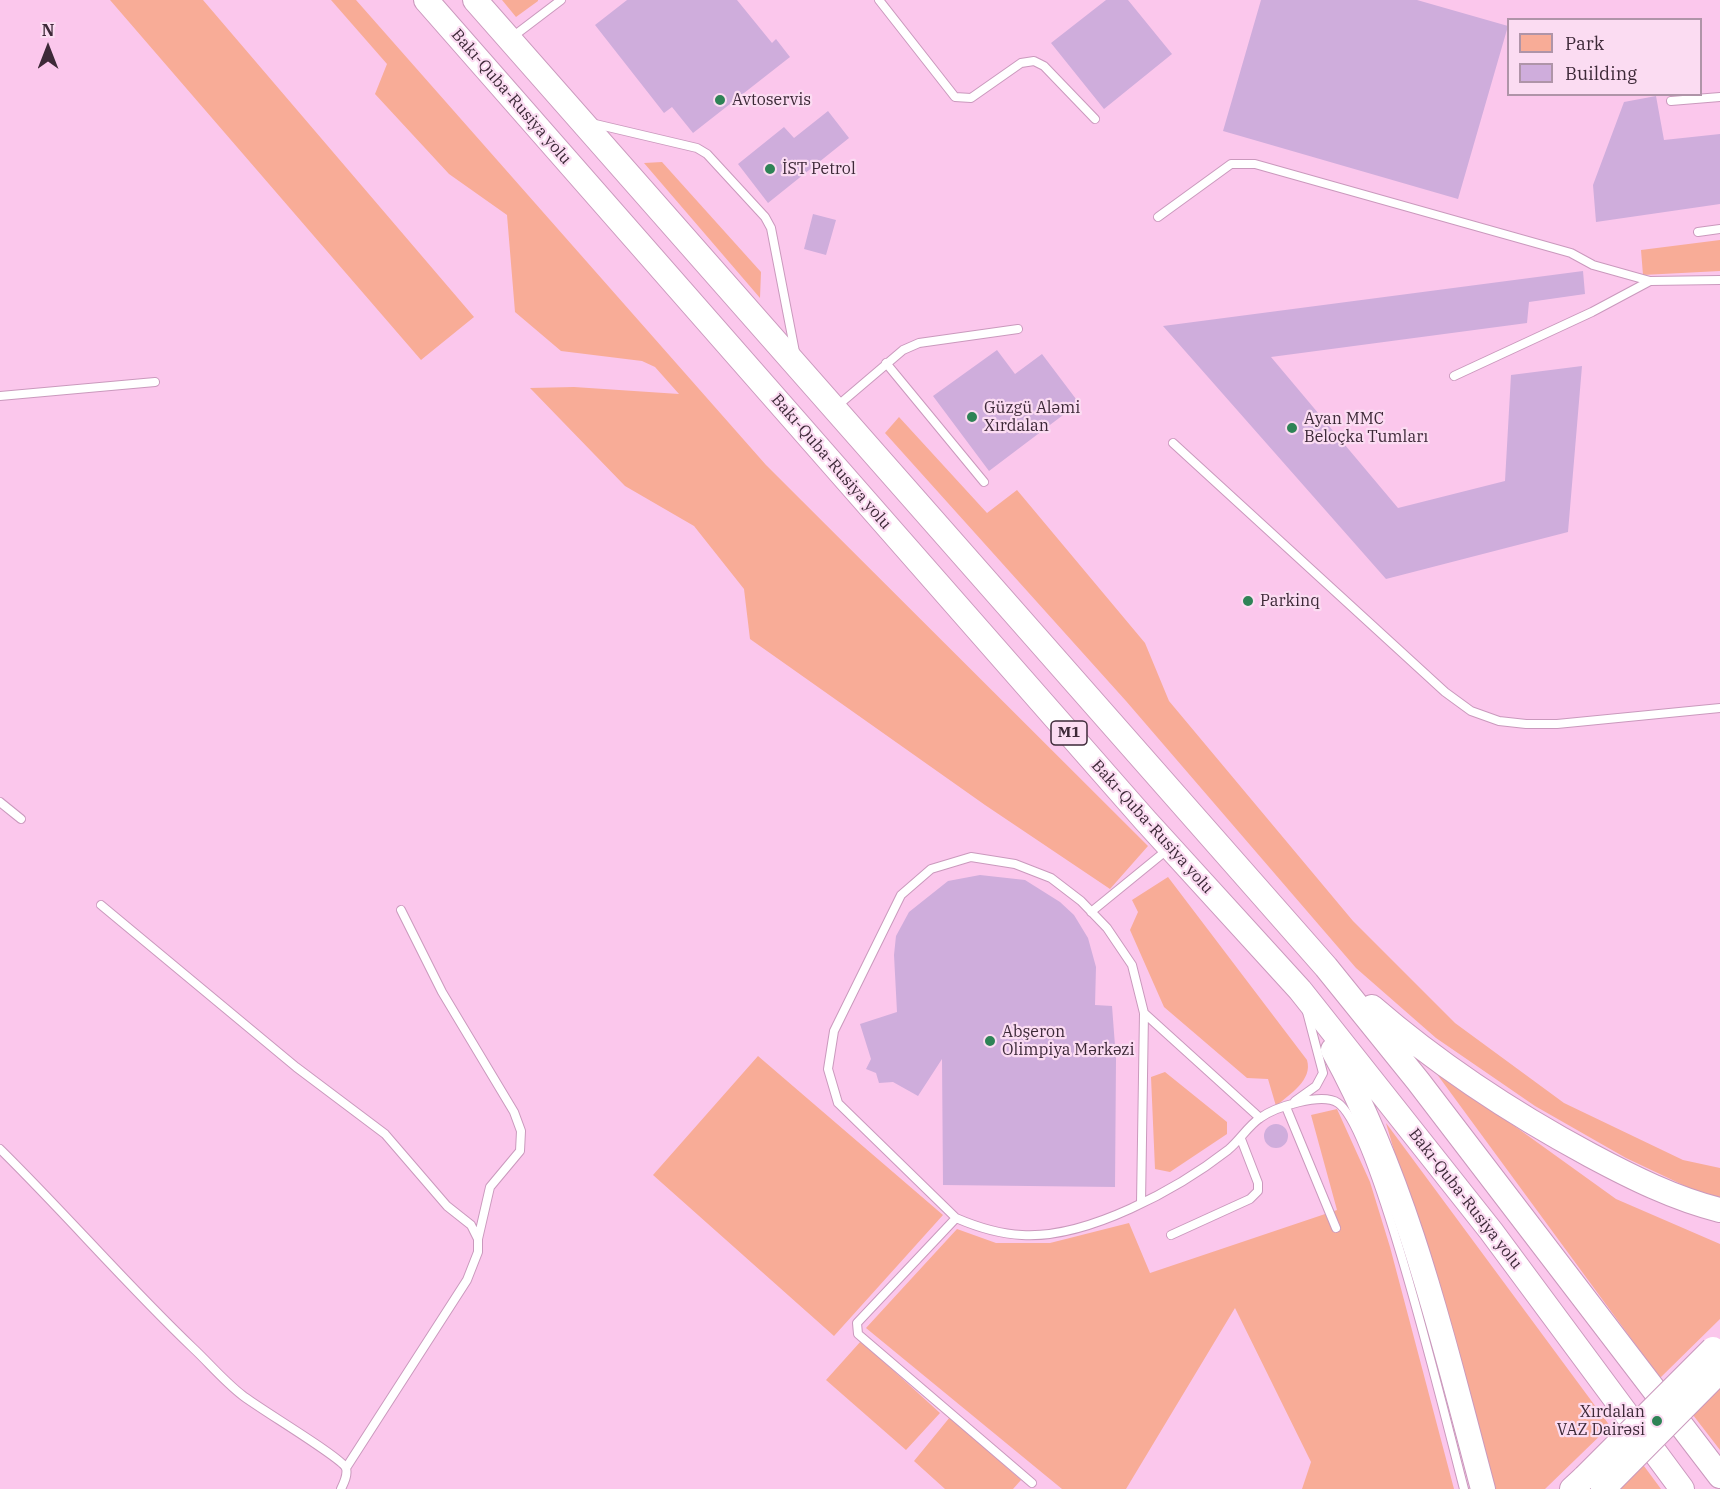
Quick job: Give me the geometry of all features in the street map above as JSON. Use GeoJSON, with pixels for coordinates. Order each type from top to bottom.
{"type":"FeatureCollection","features":[{"type":"Feature","properties":{"kind":"highway","name":"Bakı-Quba-Rusiya yolu"},"geometry":{"type":"LineString","coordinates":[[426,0],[1170,848],[1300,990],[1491,1231],[1682,1489]]}},
{"type":"Feature","properties":{"kind":"highway","name":"M1"},"geometry":{"type":"LineString","coordinates":[[475,0],[1326,967],[1432,1098],[1720,1476]]}},
{"type":"Feature","properties":{"kind":"highway"},"geometry":{"type":"LineString","coordinates":[[1326,967],[1432,1056],[1494,1099],[1608,1165],[1681,1198],[1720,1210]]}},
{"type":"Feature","properties":{"kind":"highway"},"geometry":{"type":"LineString","coordinates":[[1300,990],[1368,1114],[1391,1172],[1483,1489]]}},
{"type":"Feature","properties":{"kind":"highway"},"geometry":{"type":"LineString","coordinates":[[1586,1485],[1718,1354]]}},
{"type":"Feature","properties":{"kind":"lane"},"geometry":{"type":"LineString","coordinates":[[510,39],[561,0]]}},
{"type":"Feature","properties":{"kind":"lane"},"geometry":{"type":"LineString","coordinates":[[879,0],[955,97],[971,98],[1021,63],[1034,61],[1044,66],[1095,119]]}},
{"type":"Feature","properties":{"kind":"lane"},"geometry":{"type":"LineString","coordinates":[[1671,101],[1720,97]]}},
{"type":"Feature","properties":{"kind":"lane"},"geometry":{"type":"LineString","coordinates":[[581,121],[697,148],[707,154],[765,218],[771,228],[799,368]]}},
{"type":"Feature","properties":{"kind":"lane"},"geometry":{"type":"LineString","coordinates":[[1158,218],[1231,165],[1255,164],[1571,253],[1593,265],[1650,281],[1720,280]]}},
{"type":"Feature","properties":{"kind":"lane"},"geometry":{"type":"LineString","coordinates":[[1698,232],[1720,229]]}},
{"type":"Feature","properties":{"kind":"lane"},"geometry":{"type":"LineString","coordinates":[[1454,376],[1592,312],[1650,281]]}},
{"type":"Feature","properties":{"kind":"lane"},"geometry":{"type":"LineString","coordinates":[[834,408],[903,350],[919,343],[1018,329]]}},
{"type":"Feature","properties":{"kind":"lane"},"geometry":{"type":"LineString","coordinates":[[886,363],[984,482]]}},
{"type":"Feature","properties":{"kind":"lane"},"geometry":{"type":"LineString","coordinates":[[0,396],[155,382]]}},
{"type":"Feature","properties":{"kind":"lane"},"geometry":{"type":"LineString","coordinates":[[1173,443],[1445,692],[1471,711],[1499,721],[1557,724],[1720,708]]}},
{"type":"Feature","properties":{"kind":"lane"},"geometry":{"type":"LineString","coordinates":[[0,802],[21,819]]}},
{"type":"Feature","properties":{"kind":"lane"},"geometry":{"type":"LineString","coordinates":[[1091,912],[1170,848]]}},
{"type":"Feature","properties":{"kind":"lane"},"geometry":{"type":"LineString","coordinates":[[1141,1203],[1144,1013],[1132,965],[1107,928],[1051,878],[1015,864],[971,857],[931,868],[901,895],[834,1031],[828,1069],[838,1103],[957,1218],[975,1226],[1001,1232],[1046,1234],[1094,1222],[1141,1203],[1204,1167],[1241,1139],[1260,1118],[1286,1107],[1326,1098],[1338,1103],[1345,1110],[1358,1134],[1388,1211],[1464,1489]]}},
{"type":"Feature","properties":{"kind":"lane"},"geometry":{"type":"LineString","coordinates":[[101,905],[296,1067],[385,1134],[447,1206],[471,1225],[478,1239]]}},
{"type":"Feature","properties":{"kind":"lane"},"geometry":{"type":"LineString","coordinates":[[341,1489],[346,1478],[346,1468],[467,1280],[478,1252],[478,1239],[490,1187],[520,1151],[521,1131],[514,1112],[442,992],[401,910]]}},
{"type":"Feature","properties":{"kind":"lane"},"geometry":{"type":"LineString","coordinates":[[1286,1107],[1317,1086],[1323,1073],[1300,990]]}},
{"type":"Feature","properties":{"kind":"lane"},"geometry":{"type":"LineString","coordinates":[[1144,1013],[1260,1118]]}},
{"type":"Feature","properties":{"kind":"lane"},"geometry":{"type":"LineString","coordinates":[[1286,1107],[1336,1228]]}},
{"type":"Feature","properties":{"kind":"lane"},"geometry":{"type":"LineString","coordinates":[[1171,1235],[1250,1199],[1258,1191],[1258,1183],[1241,1139]]}},
{"type":"Feature","properties":{"kind":"lane"},"geometry":{"type":"LineString","coordinates":[[0,1149],[51,1198],[162,1319],[242,1395],[313,1444],[337,1457],[346,1468]]}},
{"type":"Feature","properties":{"kind":"lane"},"geometry":{"type":"LineString","coordinates":[[957,1218],[857,1323],[858,1334],[1032,1483]]}},
{"type":"Feature","properties":{"kind":"green space"},"geometry":{"type":"Polygon","coordinates":[[[110,0],[203,0],[474,317],[421,360],[110,0]]]}},
{"type":"Feature","properties":{"kind":"green space"},"geometry":{"type":"Polygon","coordinates":[[[331,0],[356,0],[766,465],[1148,846],[1110,889],[985,805],[750,639],[744,589],[694,526],[625,486],[530,388],[574,387],[679,394],[655,367],[642,361],[561,351],[515,312],[507,215],[449,174],[375,94],[387,64],[331,0]]]}},
{"type":"Feature","properties":{"kind":"green space"},"geometry":{"type":"Polygon","coordinates":[[[502,0],[538,0],[538,1],[516,17],[502,0]]]}},
{"type":"Feature","properties":{"kind":"green space"},"geometry":{"type":"Polygon","coordinates":[[[662,162],[761,272],[760,298],[644,163],[662,162]]]}},
{"type":"Feature","properties":{"kind":"green space"},"geometry":{"type":"Polygon","coordinates":[[[1720,240],[1720,271],[1643,275],[1641,250],[1720,240]]]}},
{"type":"Feature","properties":{"kind":"green space"},"geometry":{"type":"Polygon","coordinates":[[[899,417],[987,513],[1017,490],[1145,643],[1169,701],[1353,921],[1455,1023],[1564,1103],[1683,1160],[1720,1168],[1720,1197],[1704,1195],[1626,1158],[1535,1106],[1436,1038],[1356,968],[1126,701],[885,433],[899,417]]]}},
{"type":"Feature","properties":{"kind":"green space"},"geometry":{"type":"Polygon","coordinates":[[[1168,877],[1307,1060],[1307,1074],[1304,1080],[1276,1106],[1268,1079],[1247,1078],[1164,1007],[1130,930],[1138,912],[1132,900],[1168,877]]]}},
{"type":"Feature","properties":{"kind":"green space"},"geometry":{"type":"Polygon","coordinates":[[[758,1056],[943,1215],[834,1336],[653,1175],[758,1056]]]}},
{"type":"Feature","properties":{"kind":"green space"},"geometry":{"type":"Polygon","coordinates":[[[1431,1066],[1616,1199],[1720,1244],[1720,1319],[1660,1378],[1431,1066]]]}},
{"type":"Feature","properties":{"kind":"green space"},"geometry":{"type":"Polygon","coordinates":[[[1165,1072],[1227,1122],[1227,1134],[1170,1172],[1155,1169],[1151,1077],[1165,1072]]]}},
{"type":"Feature","properties":{"kind":"green space"},"geometry":{"type":"Polygon","coordinates":[[[1337,1109],[1370,1182],[1390,1247],[1454,1489],[1302,1489],[1311,1462],[1235,1308],[1126,1489],[1062,1489],[866,1328],[957,1229],[996,1243],[1050,1243],[1129,1223],[1150,1273],[1337,1210],[1311,1115],[1337,1109]]]}},
{"type":"Feature","properties":{"kind":"green space"},"geometry":{"type":"Polygon","coordinates":[[[1386,1123],[1610,1426],[1545,1489],[1493,1489],[1386,1123]]]}},
{"type":"Feature","properties":{"kind":"green space"},"geometry":{"type":"Polygon","coordinates":[[[861,1341],[940,1413],[906,1450],[826,1380],[861,1341]]]}},
{"type":"Feature","properties":{"kind":"green space"},"geometry":{"type":"Polygon","coordinates":[[[1720,1387],[1720,1450],[1693,1415],[1720,1387]]]}},
{"type":"Feature","properties":{"kind":"green space"},"geometry":{"type":"Polygon","coordinates":[[[950,1417],[1021,1480],[1013,1489],[945,1489],[914,1461],[950,1417]]]}},
{"type":"Feature","properties":{"kind":"green space"},"geometry":{"type":"Polygon","coordinates":[[[1641,1462],[1661,1489],[1617,1489],[1641,1462]]]}},
{"type":"Feature","properties":{"kind":"building"},"geometry":{"type":"Polygon","coordinates":[[[627,0],[737,0],[772,43],[776,39],[790,57],[693,133],[672,107],[664,113],[595,25],[627,0]]]}},
{"type":"Feature","properties":{"kind":"building"},"geometry":{"type":"Polygon","coordinates":[[[1106,0],[1128,0],[1172,54],[1104,109],[1051,43],[1106,0]]]}},
{"type":"Feature","properties":{"kind":"building"},"geometry":{"type":"Polygon","coordinates":[[[1261,0],[1417,0],[1507,26],[1458,199],[1223,131],[1261,0]]]}},
{"type":"Feature","properties":{"kind":"building"},"geometry":{"type":"Polygon","coordinates":[[[1656,96],[1664,140],[1720,134],[1720,204],[1596,222],[1593,185],[1624,102],[1656,96]]]}},
{"type":"Feature","properties":{"kind":"building"},"geometry":{"type":"Polygon","coordinates":[[[828,111],[849,138],[768,203],[738,164],[784,127],[794,138],[828,111]]]}},
{"type":"Feature","properties":{"kind":"building"},"geometry":{"type":"Polygon","coordinates":[[[813,214],[836,220],[826,255],[804,249],[813,214]]]}},
{"type":"Feature","properties":{"kind":"building","name":"Ayan MMC Beloçka Tumları"},"geometry":{"type":"Polygon","coordinates":[[[1583,271],[1585,294],[1529,302],[1527,323],[1271,357],[1398,508],[1505,481],[1511,375],[1582,366],[1568,532],[1386,579],[1163,326],[1583,271]]]}},
{"type":"Feature","properties":{"kind":"building"},"geometry":{"type":"Polygon","coordinates":[[[997,350],[1015,374],[1042,354],[1079,403],[989,471],[933,396],[997,350]]]}},
{"type":"Feature","properties":{"kind":"building","name":"Abşeron Olimpiya Mərkəzi"},"geometry":{"type":"Polygon","coordinates":[[[980,875],[1025,880],[1060,902],[1074,915],[1088,938],[1096,967],[1095,1005],[1112,1006],[1116,1059],[1115,1187],[943,1185],[942,1059],[918,1096],[893,1082],[879,1083],[876,1073],[866,1069],[871,1059],[860,1024],[897,1012],[894,955],[896,936],[909,912],[948,881],[980,875]]]}},
{"type":"Feature","properties":{"kind":"building"},"geometry":{"type":"Polygon","coordinates":[[[1276,1124],[1285,1127],[1288,1136],[1285,1145],[1276,1148],[1267,1145],[1264,1136],[1267,1127],[1276,1124]]]}},
{"type":"Feature","properties":{"kind":"place","name":"Avtoservis"},"geometry":{"type":"Point","coordinates":[720,100]}},
{"type":"Feature","properties":{"kind":"place","name":"İST Petrol"},"geometry":{"type":"Point","coordinates":[770,169]}},
{"type":"Feature","properties":{"kind":"place","name":"Güzgü Aləmi Xırdalan"},"geometry":{"type":"Point","coordinates":[972,417]}},
{"type":"Feature","properties":{"kind":"place","name":"Ayan MMC Beloçka Tumları"},"geometry":{"type":"Point","coordinates":[1292,428]}},
{"type":"Feature","properties":{"kind":"place","name":"Parkinq"},"geometry":{"type":"Point","coordinates":[1248,601]}},
{"type":"Feature","properties":{"kind":"place","name":"Abşeron Olimpiya Mərkəzi"},"geometry":{"type":"Point","coordinates":[990,1041]}},
{"type":"Feature","properties":{"kind":"place","name":"Xırdalan VAZ Dairəsi"},"geometry":{"type":"Point","coordinates":[1657,1421]}}]}
